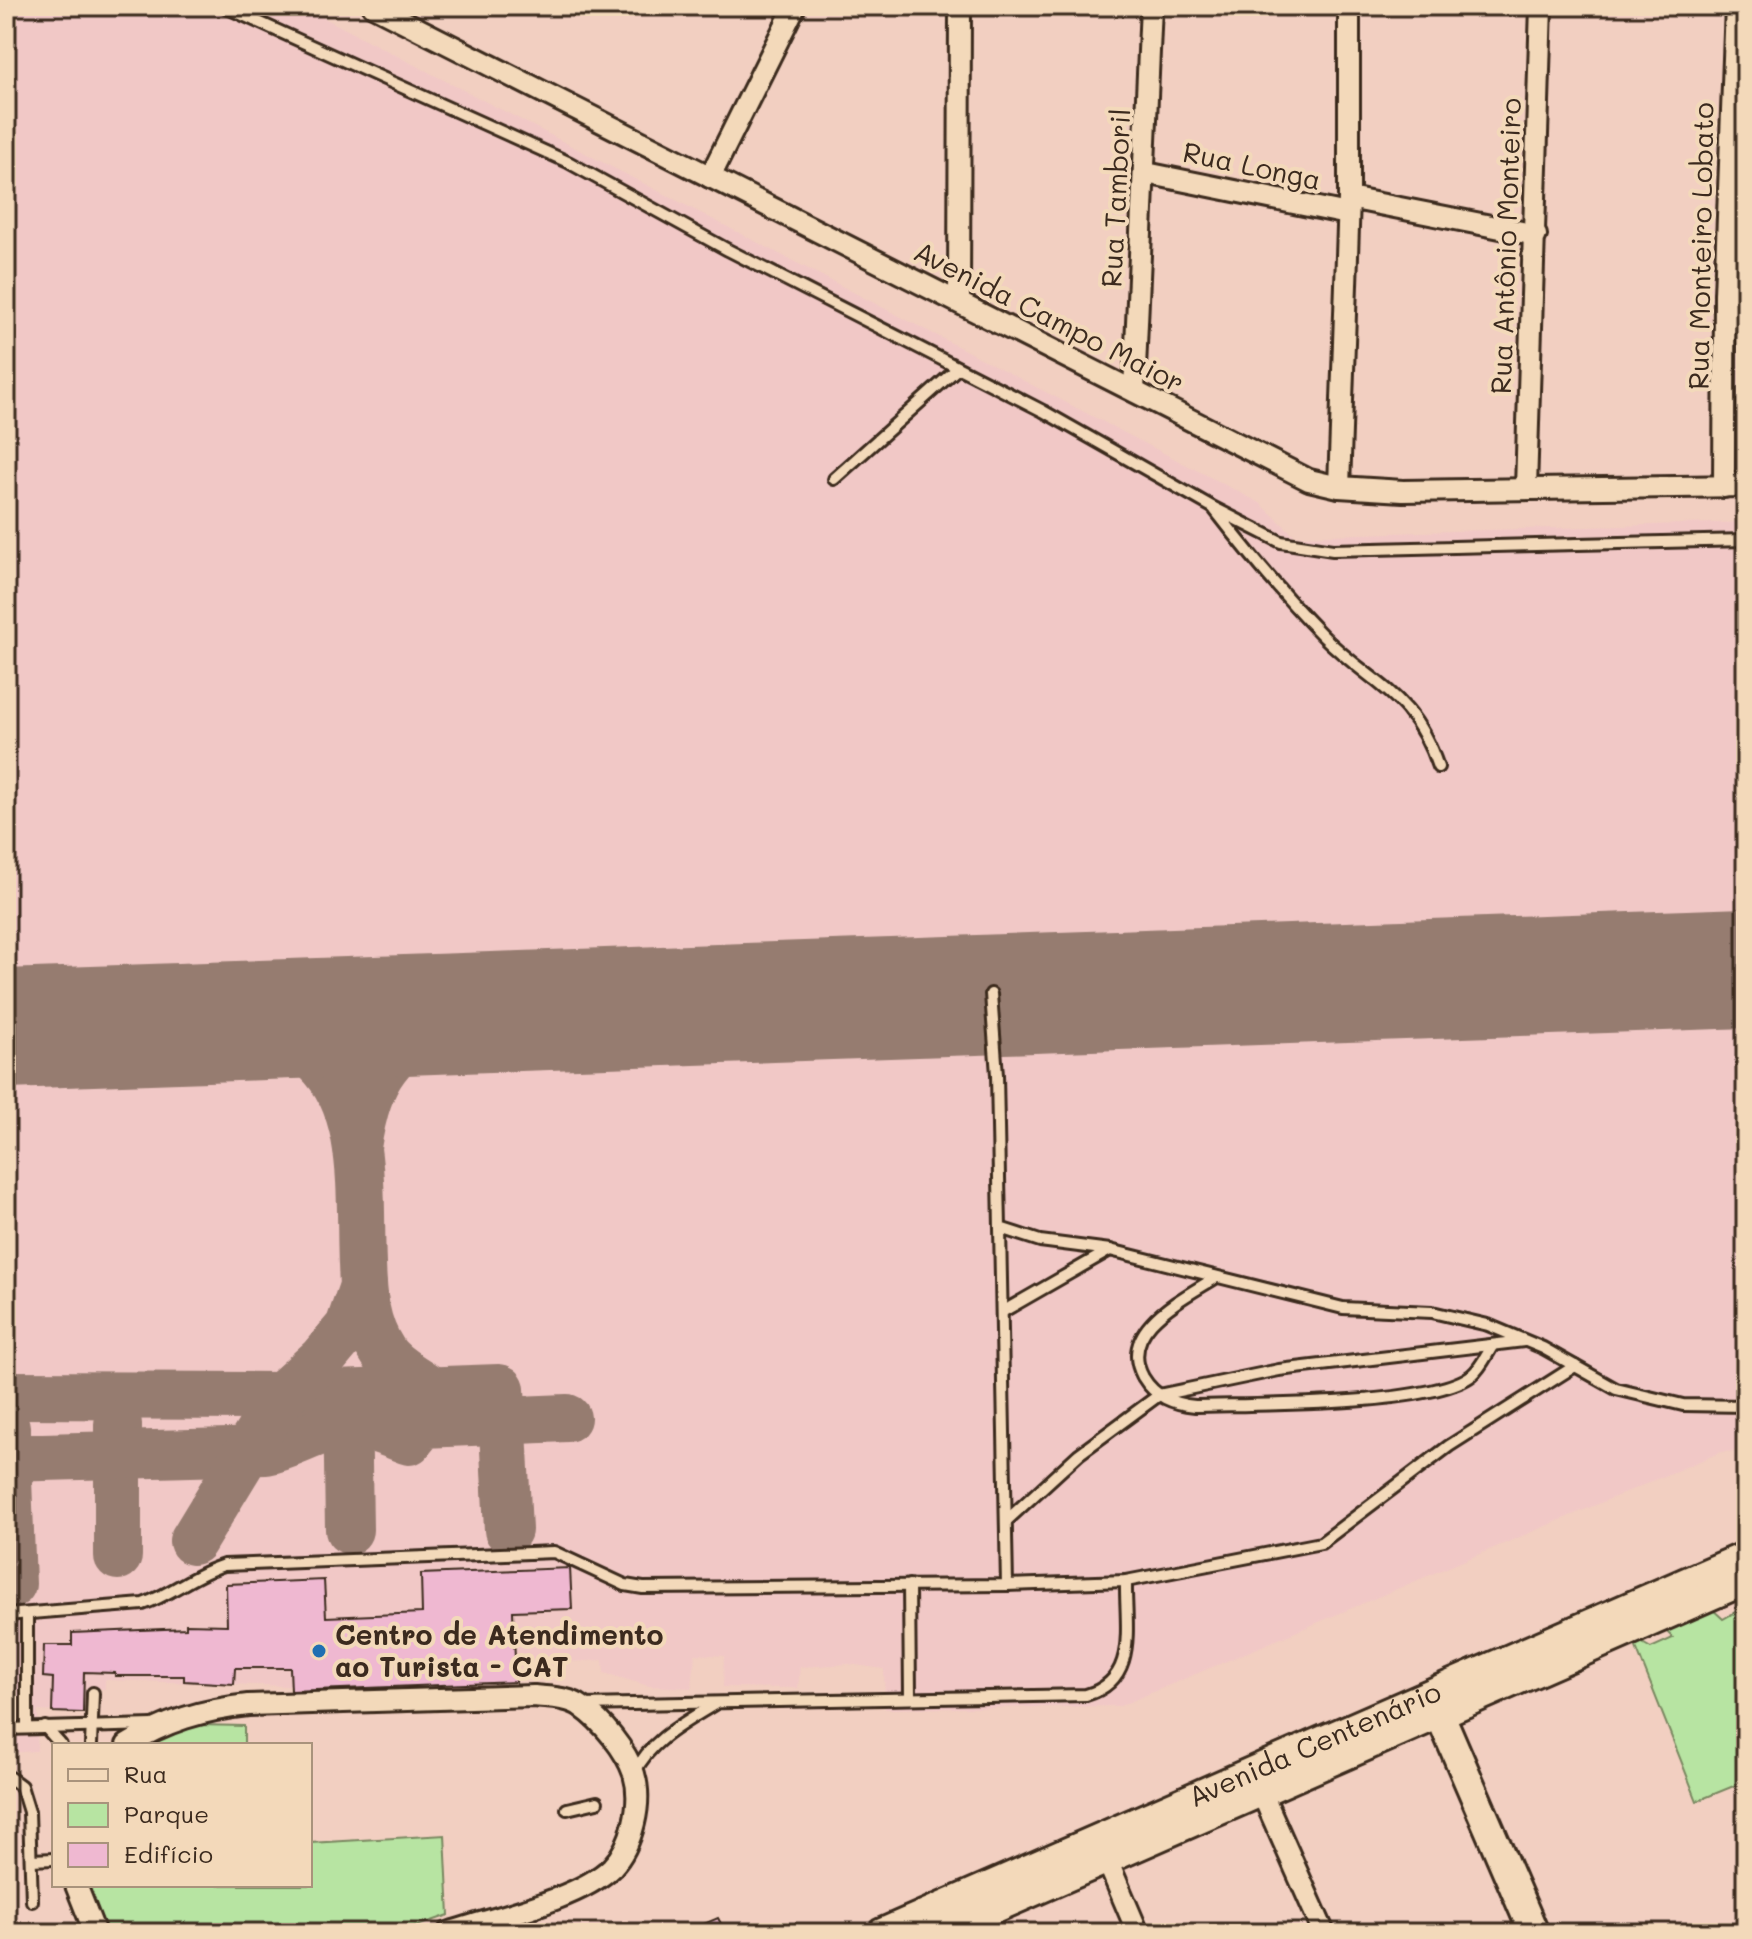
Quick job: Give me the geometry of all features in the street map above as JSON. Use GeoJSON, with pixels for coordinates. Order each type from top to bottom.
{"type":"FeatureCollection","features":[{"type":"Feature","properties":{"kind":"main road","name":"Avenida Centenário"},"geometry":{"type":"LineString","coordinates":[[942,1932],[1261,1791],[1746,1556]]}},
{"type":"Feature","properties":{"kind":"main road","name":"Avenida Centenário"},"geometry":{"type":"LineString","coordinates":[[882,1933],[1746,1580]]}},
{"type":"Feature","properties":{"kind":"main road"},"geometry":{"type":"LineString","coordinates":[[1436,1705],[1534,1933]]}},
{"type":"Feature","properties":{"kind":"street","name":"Avenida Campo Maior"},"geometry":{"type":"LineString","coordinates":[[373,6],[959,301],[1285,470],[1339,487],[1403,491],[1746,486]]}},
{"type":"Feature","properties":{"kind":"street"},"geometry":{"type":"LineString","coordinates":[[710,177],[795,6]]}},
{"type":"Feature","properties":{"kind":"street"},"geometry":{"type":"LineString","coordinates":[[959,301],[960,6]]}},
{"type":"Feature","properties":{"kind":"street","name":"Rua Tamboril"},"geometry":{"type":"LineString","coordinates":[[1134,391],[1151,6]]}},
{"type":"Feature","properties":{"kind":"street"},"geometry":{"type":"LineString","coordinates":[[1339,487],[1348,206],[1349,6]]}},
{"type":"Feature","properties":{"kind":"street","name":"Rua Antônio Monteiro"},"geometry":{"type":"LineString","coordinates":[[1526,488],[1541,6]]}},
{"type":"Feature","properties":{"kind":"street","name":"Rua Monteiro Lobato"},"geometry":{"type":"LineString","coordinates":[[1724,487],[1725,295],[1734,8]]}},
{"type":"Feature","properties":{"kind":"street","name":"Rua Longa"},"geometry":{"type":"LineString","coordinates":[[1146,173],[1536,235]]}},
{"type":"Feature","properties":{"kind":"street"},"geometry":{"type":"LineString","coordinates":[[1725,295],[1746,298]]}},
{"type":"Feature","properties":{"kind":"street"},"geometry":{"type":"LineString","coordinates":[[130,1743],[159,1725],[202,1710],[248,1705],[534,1696],[580,1705],[613,1739],[634,1775],[636,1811],[630,1838],[613,1865],[588,1886],[448,1933]]}},
{"type":"Feature","properties":{"kind":"street"},"geometry":{"type":"LineString","coordinates":[[1261,1791],[1324,1933]]}},
{"type":"Feature","properties":{"kind":"street"},"geometry":{"type":"LineString","coordinates":[[1107,1860],[1138,1933]]}},
{"type":"Feature","properties":{"kind":"street"},"geometry":{"type":"LineString","coordinates":[[76,1889],[83,1933]]}},
{"type":"Feature","properties":{"kind":"street"},"geometry":{"type":"LineString","coordinates":[[76,1889],[95,1933]]}},
{"type":"Feature","properties":{"kind":"street"},"geometry":{"type":"LineString","coordinates":[[473,1933],[492,1919]]}},
{"type":"Feature","properties":{"kind":"lane"},"geometry":{"type":"LineString","coordinates":[[223,6],[568,162],[728,250],[958,368],[1281,542],[1333,550],[1746,540]]}},
{"type":"Feature","properties":{"kind":"lane"},"geometry":{"type":"LineString","coordinates":[[834,479],[958,368]]}},
{"type":"Feature","properties":{"kind":"lane"},"geometry":{"type":"LineString","coordinates":[[1214,508],[1258,566],[1326,639],[1407,706],[1427,736],[1438,767]]}},
{"type":"Feature","properties":{"kind":"lane"},"geometry":{"type":"LineString","coordinates":[[991,994],[1000,1228],[1007,1585]]}},
{"type":"Feature","properties":{"kind":"lane"},"geometry":{"type":"LineString","coordinates":[[1000,1228],[1040,1241],[1110,1250],[1343,1308],[1432,1312],[1488,1325],[1526,1341],[1616,1389],[1683,1405],[1746,1406]]}},
{"type":"Feature","properties":{"kind":"lane"},"geometry":{"type":"LineString","coordinates":[[1002,1312],[1110,1250]]}},
{"type":"Feature","properties":{"kind":"lane"},"geometry":{"type":"LineString","coordinates":[[1215,1278],[1164,1310],[1139,1339],[1136,1363],[1159,1395],[1176,1404],[1348,1401],[1443,1389],[1473,1374],[1493,1345]]}},
{"type":"Feature","properties":{"kind":"lane"},"geometry":{"type":"LineString","coordinates":[[1006,1521],[1079,1454],[1159,1395],[1279,1370],[1526,1341]]}},
{"type":"Feature","properties":{"kind":"lane"},"geometry":{"type":"LineString","coordinates":[[6,1615],[143,1604],[164,1597],[203,1572],[224,1565],[554,1552],[614,1581],[643,1588],[1126,1581],[1321,1543],[1449,1446],[1575,1366]]}},
{"type":"Feature","properties":{"kind":"lane"},"geometry":{"type":"LineString","coordinates":[[580,1705],[910,1696],[1086,1695],[1106,1689],[1117,1679],[1124,1664],[1126,1581]]}},
{"type":"Feature","properties":{"kind":"lane"},"geometry":{"type":"LineString","coordinates":[[909,1585],[910,1696]]}},
{"type":"Feature","properties":{"kind":"lane"},"geometry":{"type":"LineString","coordinates":[[27,1615],[27,1728]]}},
{"type":"Feature","properties":{"kind":"lane"},"geometry":{"type":"LineString","coordinates":[[91,1743],[93,1693]]}},
{"type":"Feature","properties":{"kind":"lane"},"geometry":{"type":"LineString","coordinates":[[634,1775],[640,1761],[667,1734],[718,1702]]}},
{"type":"Feature","properties":{"kind":"lane"},"geometry":{"type":"LineString","coordinates":[[6,1729],[159,1725]]}},
{"type":"Feature","properties":{"kind":"lane"},"geometry":{"type":"LineString","coordinates":[[45,1727],[59,1743]]}},
{"type":"Feature","properties":{"kind":"lane"},"geometry":{"type":"LineString","coordinates":[[6,1775],[21,1786],[29,1812],[32,1901]]}},
{"type":"Feature","properties":{"kind":"lane"},"geometry":{"type":"LineString","coordinates":[[567,1809],[597,1802]]}},
{"type":"Feature","properties":{"kind":"lane"},"geometry":{"type":"LineString","coordinates":[[31,1860],[52,1859]]}},
{"type":"Feature","properties":{"kind":"shaded area"},"geometry":{"type":"Polygon","coordinates":[[[6,6],[301,6],[1260,503],[1295,536],[1746,522],[1746,1451],[1721,1452],[1120,1706],[885,1709],[884,1669],[849,1664],[800,1667],[798,1688],[723,1687],[724,1656],[695,1654],[692,1688],[649,1686],[604,1673],[603,1660],[516,1665],[516,1682],[291,1691],[290,1686],[105,1680],[105,1689],[86,1688],[83,1713],[38,1711],[37,1751],[6,1753],[6,6]]]}},
{"type":"Feature","properties":{"kind":"green space"},"geometry":{"type":"Polygon","coordinates":[[[1746,1606],[1746,1781],[1697,1801],[1632,1637],[1651,1648],[1673,1638],[1661,1626],[1711,1608],[1723,1619],[1746,1606]]]}},
{"type":"Feature","properties":{"kind":"green space"},"geometry":{"type":"Polygon","coordinates":[[[198,1725],[244,1726],[244,1743],[150,1743],[198,1725]]]}},
{"type":"Feature","properties":{"kind":"green space"},"geometry":{"type":"Polygon","coordinates":[[[445,1835],[449,1915],[397,1933],[106,1933],[85,1887],[312,1887],[312,1843],[445,1835]]]}},
{"type":"Feature","properties":{"kind":"building"},"geometry":{"type":"Polygon","coordinates":[[[570,1568],[572,1609],[513,1611],[516,1682],[291,1691],[290,1668],[235,1668],[234,1684],[184,1681],[184,1676],[115,1676],[115,1673],[84,1672],[83,1713],[52,1712],[53,1678],[43,1677],[44,1645],[72,1645],[72,1633],[186,1628],[186,1624],[227,1625],[226,1584],[324,1580],[326,1617],[422,1613],[421,1574],[570,1568]]]}},
{"type":"Feature","properties":{"kind":"building"},"geometry":{"type":"Polygon","coordinates":[[[718,1918],[726,1933],[683,1933],[718,1918]]]}},
{"type":"Feature","properties":{"kind":"taxiway"},"geometry":{"type":"LineString","coordinates":[[357,1147],[368,1100],[385,1066],[412,1040],[452,1013]]}},
{"type":"Feature","properties":{"kind":"taxiway"},"geometry":{"type":"LineString","coordinates":[[248,1020],[310,1054],[334,1080],[346,1104],[358,1156],[366,1310],[377,1342],[387,1357],[431,1390]]}},
{"type":"Feature","properties":{"kind":"taxiway"},"geometry":{"type":"LineString","coordinates":[[193,1541],[281,1396],[322,1359],[349,1327],[363,1286]]}},
{"type":"Feature","properties":{"kind":"taxiway"},"geometry":{"type":"LineString","coordinates":[[6,1395],[281,1396],[499,1388]]}},
{"type":"Feature","properties":{"kind":"taxiway"},"geometry":{"type":"LineString","coordinates":[[501,1389],[508,1530]]}},
{"type":"Feature","properties":{"kind":"taxiway"},"geometry":{"type":"LineString","coordinates":[[347,1396],[349,1530]]}},
{"type":"Feature","properties":{"kind":"taxiway"},"geometry":{"type":"LineString","coordinates":[[6,1458],[266,1451],[323,1431],[351,1425],[380,1430],[409,1441],[423,1424],[567,1418]]}},
{"type":"Feature","properties":{"kind":"taxiway"},"geometry":{"type":"LineString","coordinates":[[118,1424],[118,1556]]}},
{"type":"Feature","properties":{"kind":"taxiway"},"geometry":{"type":"LineString","coordinates":[[6,1427],[12,1584]]}},
{"type":"Feature","properties":{"kind":"runway"},"geometry":{"type":"LineString","coordinates":[[6,1029],[1746,968]]}},
{"type":"Feature","properties":{"kind":"place","name":"Centro de Atendimento ao Turista - CAT"},"geometry":{"type":"Point","coordinates":[319,1651]}}]}
